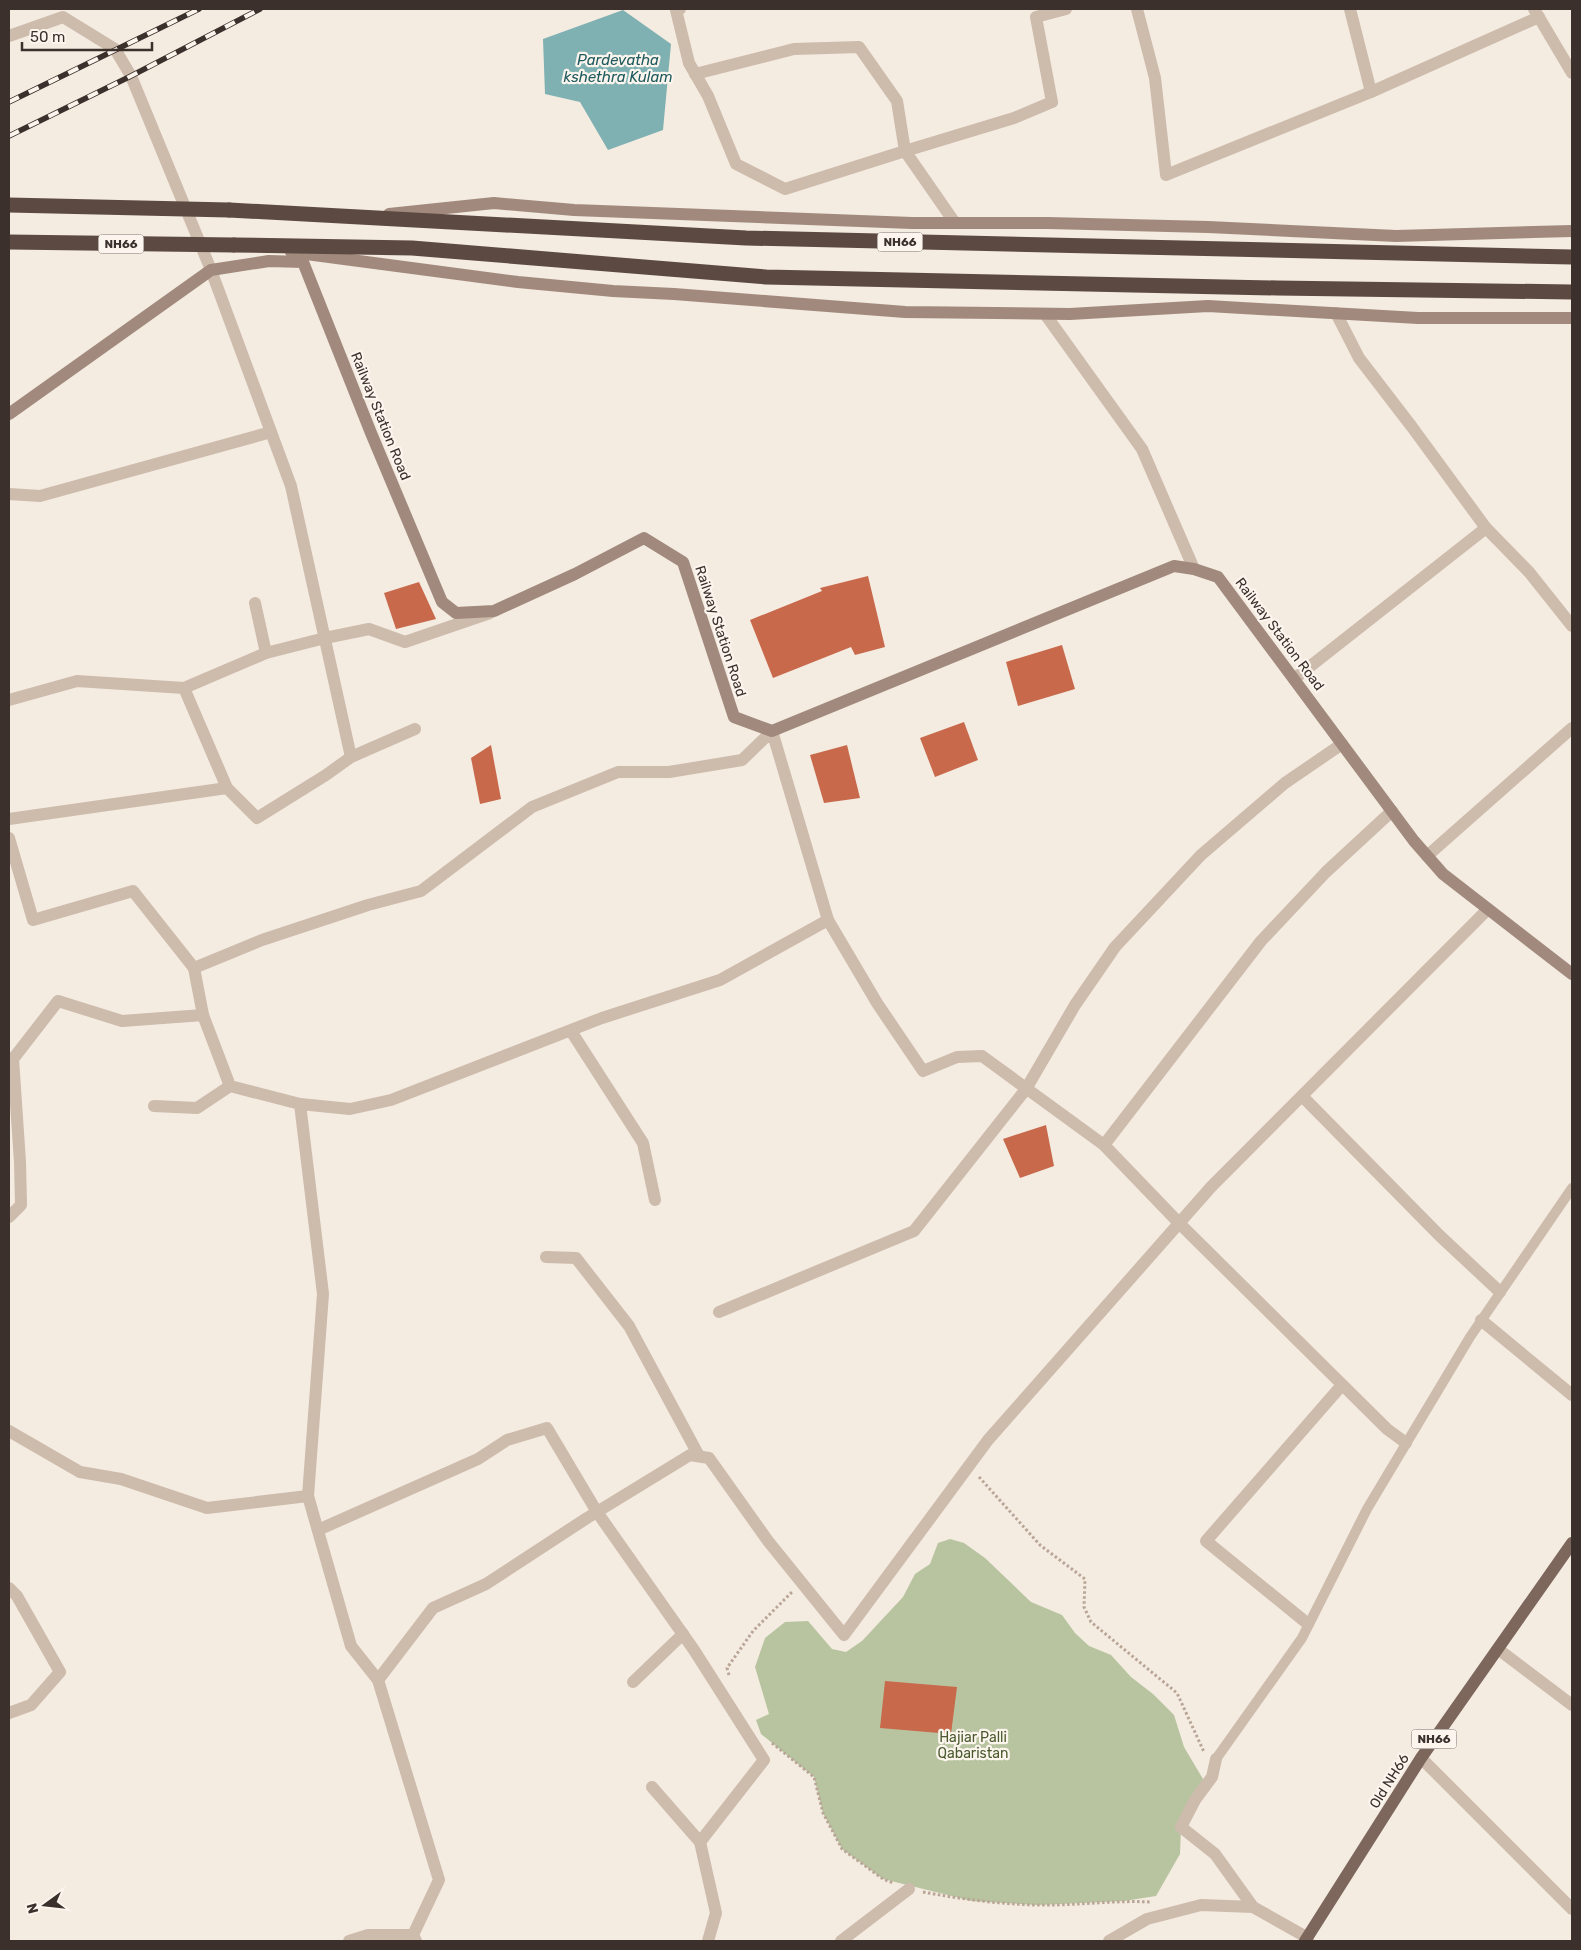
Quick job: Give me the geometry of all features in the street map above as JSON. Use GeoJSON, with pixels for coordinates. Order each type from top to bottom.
{"type":"FeatureCollection","features":[{"type":"Feature","properties":{"kind":"highway","name":"NH66"},"geometry":{"type":"LineString","coordinates":[[9,205],[229,210],[364,216],[746,238],[1572,257]]}},
{"type":"Feature","properties":{"kind":"highway","name":"NH66"},"geometry":{"type":"LineString","coordinates":[[9,242],[412,248],[766,277],[1267,288],[1572,292]]}},
{"type":"Feature","properties":{"kind":"main road","name":"Old NH66"},"geometry":{"type":"LineString","coordinates":[[1307,1940],[1421,1758],[1572,1543]]}},
{"type":"Feature","properties":{"kind":"street"},"geometry":{"type":"LineString","coordinates":[[680,9],[676,10],[689,64],[708,96],[736,164],[785,189],[1014,118],[1052,102],[1036,17],[1066,9]]}},
{"type":"Feature","properties":{"kind":"street"},"geometry":{"type":"LineString","coordinates":[[1137,9],[1155,78],[1166,175],[1371,92],[1536,13],[1572,73]]}},
{"type":"Feature","properties":{"kind":"street"},"geometry":{"type":"LineString","coordinates":[[1350,9],[1371,92]]}},
{"type":"Feature","properties":{"kind":"street"},"geometry":{"type":"LineString","coordinates":[[9,36],[63,17],[115,49],[131,76],[211,270],[291,486],[351,756]]}},
{"type":"Feature","properties":{"kind":"street"},"geometry":{"type":"LineString","coordinates":[[695,74],[794,49],[859,47],[897,101],[904,151],[955,223]]}},
{"type":"Feature","properties":{"kind":"street"},"geometry":{"type":"LineString","coordinates":[[364,216],[494,203],[574,210],[912,223],[1048,223],[1208,227],[1396,236],[1572,231]]}},
{"type":"Feature","properties":{"kind":"street"},"geometry":{"type":"LineString","coordinates":[[255,246],[518,282],[613,291],[906,312],[1070,314],[1208,306],[1418,318],[1572,318]]}},
{"type":"Feature","properties":{"kind":"street","name":"Railway Station Road"},"geometry":{"type":"LineString","coordinates":[[9,414],[211,270],[269,260],[303,262],[371,433],[442,602],[456,613],[494,612],[575,574],[644,538],[682,562],[734,717],[772,732],[1174,566],[1194,569],[1218,577],[1392,811],[1443,874],[1572,974]]}},
{"type":"Feature","properties":{"kind":"street"},"geometry":{"type":"LineString","coordinates":[[1336,313],[1359,358],[1412,426],[1486,528],[1529,572],[1572,626]]}},
{"type":"Feature","properties":{"kind":"street"},"geometry":{"type":"LineString","coordinates":[[1044,314],[1142,449],[1194,569]]}},
{"type":"Feature","properties":{"kind":"street"},"geometry":{"type":"LineString","coordinates":[[9,494],[40,496],[271,432]]}},
{"type":"Feature","properties":{"kind":"street"},"geometry":{"type":"LineString","coordinates":[[1294,679],[1486,528]]}},
{"type":"Feature","properties":{"kind":"street"},"geometry":{"type":"LineString","coordinates":[[255,603],[266,653]]}},
{"type":"Feature","properties":{"kind":"street"},"geometry":{"type":"LineString","coordinates":[[9,700],[77,680],[184,688],[266,653],[325,638],[369,629],[405,642],[494,612]]}},
{"type":"Feature","properties":{"kind":"street"},"geometry":{"type":"LineString","coordinates":[[184,688],[227,788],[257,818],[326,775],[351,756],[415,729]]}},
{"type":"Feature","properties":{"kind":"street"},"geometry":{"type":"LineString","coordinates":[[1427,856],[1572,728]]}},
{"type":"Feature","properties":{"kind":"street"},"geometry":{"type":"LineString","coordinates":[[194,968],[262,940],[368,905],[421,891],[532,808],[618,772],[668,772],[742,760],[772,732],[828,920],[877,1003],[924,1071],[958,1057],[982,1056],[1104,1145],[1179,1223],[1342,1385],[1387,1429],[1406,1443]]}},
{"type":"Feature","properties":{"kind":"street"},"geometry":{"type":"LineString","coordinates":[[719,1312],[914,1231],[1026,1089],[1075,1005],[1115,947],[1201,855],[1285,783],[1342,744]]}},
{"type":"Feature","properties":{"kind":"street"},"geometry":{"type":"LineString","coordinates":[[9,819],[227,788]]}},
{"type":"Feature","properties":{"kind":"street"},"geometry":{"type":"LineString","coordinates":[[1104,1145],[1261,941],[1326,872],[1392,811]]}},
{"type":"Feature","properties":{"kind":"street"},"geometry":{"type":"LineString","coordinates":[[9,838],[33,920],[132,891],[194,968],[203,1015],[230,1086]]}},
{"type":"Feature","properties":{"kind":"street"},"geometry":{"type":"LineString","coordinates":[[378,1680],[433,1608],[486,1584],[597,1512],[690,1455],[709,1458],[768,1540],[844,1635],[994,1432],[1179,1223],[1211,1187],[1488,909]]}},
{"type":"Feature","properties":{"kind":"street"},"geometry":{"type":"LineString","coordinates":[[154,1106],[196,1108],[230,1086],[300,1104],[350,1109],[392,1100],[602,1018],[720,980],[828,920]]}},
{"type":"Feature","properties":{"kind":"street"},"geometry":{"type":"LineString","coordinates":[[9,1217],[20,1206],[20,1162],[13,1060],[58,1001],[122,1021],[203,1015]]}},
{"type":"Feature","properties":{"kind":"street"},"geometry":{"type":"LineString","coordinates":[[570,1031],[644,1142],[655,1200]]}},
{"type":"Feature","properties":{"kind":"street"},"geometry":{"type":"LineString","coordinates":[[1302,1096],[1440,1236],[1500,1292]]}},
{"type":"Feature","properties":{"kind":"street"},"geometry":{"type":"LineString","coordinates":[[300,1104],[323,1294],[308,1496],[351,1646],[378,1680],[438,1880],[414,1938],[368,1935],[349,1941]]}},
{"type":"Feature","properties":{"kind":"street"},"geometry":{"type":"LineString","coordinates":[[546,1257],[576,1258],[629,1326],[699,1456]]}},
{"type":"Feature","properties":{"kind":"street"},"geometry":{"type":"LineString","coordinates":[[1481,1320],[1572,1395]]}},
{"type":"Feature","properties":{"kind":"street"},"geometry":{"type":"LineString","coordinates":[[1308,1624],[1206,1541],[1342,1385]]}},
{"type":"Feature","properties":{"kind":"street"},"geometry":{"type":"LineString","coordinates":[[318,1530],[478,1458],[507,1440],[548,1428],[597,1512],[683,1634],[764,1760],[700,1842]]}},
{"type":"Feature","properties":{"kind":"street"},"geometry":{"type":"LineString","coordinates":[[9,1431],[80,1472],[121,1479],[207,1508],[308,1496]]}},
{"type":"Feature","properties":{"kind":"street"},"geometry":{"type":"LineString","coordinates":[[9,1588],[17,1596],[60,1672],[31,1705],[9,1713]]}},
{"type":"Feature","properties":{"kind":"street"},"geometry":{"type":"LineString","coordinates":[[633,1682],[683,1634]]}},
{"type":"Feature","properties":{"kind":"street"},"geometry":{"type":"LineString","coordinates":[[1498,1649],[1572,1705]]}},
{"type":"Feature","properties":{"kind":"street"},"geometry":{"type":"LineString","coordinates":[[1421,1758],[1572,1908]]}},
{"type":"Feature","properties":{"kind":"street"},"geometry":{"type":"LineString","coordinates":[[1216,1760],[1212,1777],[1195,1800],[1181,1827],[1215,1854],[1253,1907],[1307,1940]]}},
{"type":"Feature","properties":{"kind":"street"},"geometry":{"type":"LineString","coordinates":[[652,1787],[700,1842],[716,1913],[708,1941]]}},
{"type":"Feature","properties":{"kind":"street"},"geometry":{"type":"LineString","coordinates":[[841,1941],[909,1889]]}},
{"type":"Feature","properties":{"kind":"street"},"geometry":{"type":"LineString","coordinates":[[1109,1941],[1147,1919],[1201,1904],[1253,1907]]}},
{"type":"Feature","properties":{"kind":"lane"},"geometry":{"type":"LineString","coordinates":[[1216,1760],[1302,1638],[1367,1509],[1406,1443],[1481,1320],[1572,1188]]}},
{"type":"Feature","properties":{"kind":"path"},"geometry":{"type":"LineString","coordinates":[[969,1465],[1040,1545],[1085,1579],[1084,1606],[1092,1622],[1177,1693],[1201,1745],[1212,1777]]}},
{"type":"Feature","properties":{"kind":"path"},"geometry":{"type":"LineString","coordinates":[[729,1677],[726,1668],[754,1631],[801,1583]]}},
{"type":"Feature","properties":{"kind":"path"},"geometry":{"type":"LineString","coordinates":[[766,1739],[814,1777],[823,1814],[842,1849],[883,1879],[909,1889],[972,1901],[1038,1905],[1124,1901],[1153,1902]]}},
{"type":"Feature","properties":{"kind":"green space","name":"Hajiar Palli Qabaristan"},"geometry":{"type":"Polygon","coordinates":[[[950,1539],[964,1543],[985,1558],[1031,1602],[1062,1615],[1075,1633],[1089,1646],[1111,1655],[1131,1677],[1153,1694],[1174,1715],[1184,1747],[1203,1779],[1181,1827],[1180,1854],[1156,1896],[1124,1901],[1038,1905],[972,1901],[883,1879],[842,1849],[823,1813],[814,1777],[761,1734],[756,1720],[769,1714],[755,1667],[765,1638],[785,1622],[808,1621],[832,1649],[846,1652],[862,1641],[903,1597],[915,1574],[930,1564],[938,1543],[950,1539]]]}},
{"type":"Feature","properties":{"kind":"water","name":"Pardevatha kshethra Kulam"},"geometry":{"type":"Polygon","coordinates":[[[623,10],[671,44],[663,130],[608,150],[580,102],[545,94],[543,39],[623,10]]]}},
{"type":"Feature","properties":{"kind":"building"},"geometry":{"type":"Polygon","coordinates":[[[868,576],[885,647],[855,655],[851,647],[773,678],[750,620],[822,591],[820,588],[868,576]]]}},
{"type":"Feature","properties":{"kind":"building"},"geometry":{"type":"Polygon","coordinates":[[[419,582],[436,619],[396,629],[384,593],[419,582]]]}},
{"type":"Feature","properties":{"kind":"building"},"geometry":{"type":"Polygon","coordinates":[[[1062,645],[1075,689],[1018,706],[1006,662],[1062,645]]]}},
{"type":"Feature","properties":{"kind":"building"},"geometry":{"type":"Polygon","coordinates":[[[964,722],[978,760],[935,777],[920,738],[964,722]]]}},
{"type":"Feature","properties":{"kind":"building"},"geometry":{"type":"Polygon","coordinates":[[[491,745],[501,799],[480,804],[471,758],[491,745]]]}},
{"type":"Feature","properties":{"kind":"building"},"geometry":{"type":"Polygon","coordinates":[[[847,745],[860,798],[824,803],[810,755],[847,745]]]}},
{"type":"Feature","properties":{"kind":"building"},"geometry":{"type":"Polygon","coordinates":[[[1046,1125],[1054,1166],[1020,1178],[1003,1139],[1046,1125]]]}},
{"type":"Feature","properties":{"kind":"building"},"geometry":{"type":"Polygon","coordinates":[[[885,1681],[957,1687],[951,1734],[880,1728],[885,1681]]]}},
{"type":"Feature","properties":{"kind":"railway"},"geometry":{"type":"LineString","coordinates":[[9,102],[199,9]]}},
{"type":"Feature","properties":{"kind":"railway"},"geometry":{"type":"LineString","coordinates":[[9,136],[131,76],[260,9]]}}]}
